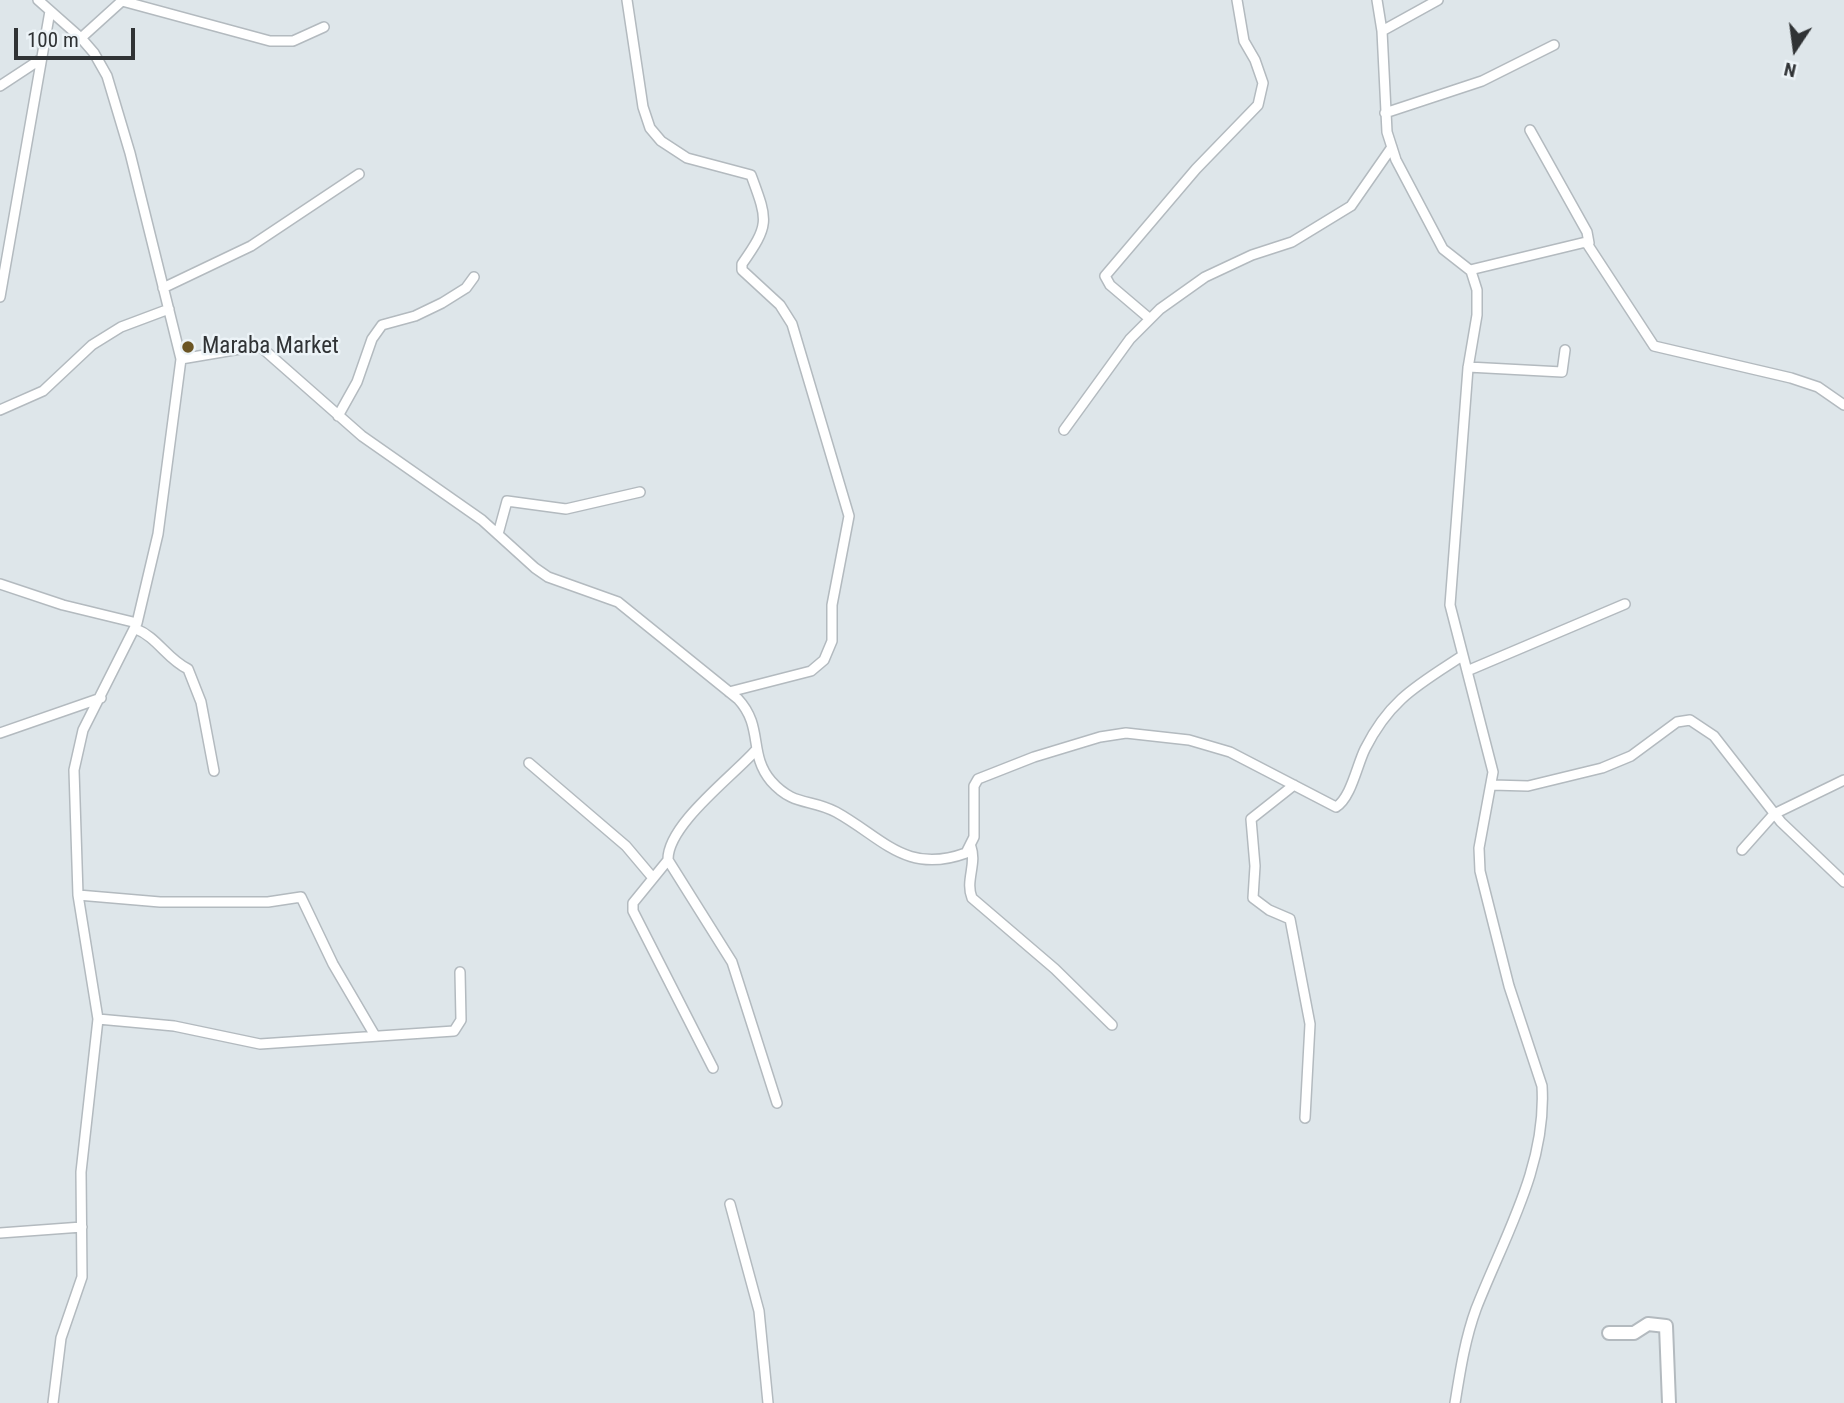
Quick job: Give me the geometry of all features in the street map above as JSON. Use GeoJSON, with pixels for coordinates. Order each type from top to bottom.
{"type":"FeatureCollection","features":[{"type":"Feature","properties":{"kind":"street"},"geometry":{"type":"LineString","coordinates":[[38,0],[81,38],[94,53],[107,76],[130,153],[180,359],[158,534],[136,626],[83,730],[74,770],[78,895],[98,1019],[81,1172],[82,1277],[61,1338],[53,1403]]}},
{"type":"Feature","properties":{"kind":"street"},"geometry":{"type":"LineString","coordinates":[[627,0],[643,107],[650,128],[661,141],[687,158],[751,175],[765,220],[762,235],[742,264],[743,270],[780,305],[792,324],[849,516],[836,582],[832,641],[828,655],[811,671],[729,692]]}},
{"type":"Feature","properties":{"kind":"street"},"geometry":{"type":"LineString","coordinates":[[1150,319],[1110,285],[1105,276],[1178,189],[1258,105],[1263,83],[1255,60],[1244,41],[1237,0]]}},
{"type":"Feature","properties":{"kind":"street"},"geometry":{"type":"LineString","coordinates":[[1377,0],[1382,31],[1385,113],[1392,148],[1443,249],[1470,270],[1477,290],[1477,315],[1468,367],[1450,605],[1493,772],[1479,848],[1480,871],[1509,986],[1542,1086],[1542,1128],[1523,1199],[1475,1313],[1455,1403]]}},
{"type":"Feature","properties":{"kind":"street"},"geometry":{"type":"LineString","coordinates":[[1382,31],[1438,0]]}},
{"type":"Feature","properties":{"kind":"street"},"geometry":{"type":"LineString","coordinates":[[81,38],[123,1],[270,41],[293,41],[324,27]]}},
{"type":"Feature","properties":{"kind":"street"},"geometry":{"type":"LineString","coordinates":[[0,297],[50,11]]}},
{"type":"Feature","properties":{"kind":"street"},"geometry":{"type":"LineString","coordinates":[[1385,113],[1482,81],[1554,45]]}},
{"type":"Feature","properties":{"kind":"street"},"geometry":{"type":"LineString","coordinates":[[0,86],[41,59]]}},
{"type":"Feature","properties":{"kind":"street"},"geometry":{"type":"LineString","coordinates":[[1530,130],[1587,232],[1589,243],[1623,302],[1654,346],[1791,378],[1818,387],[1844,405]]}},
{"type":"Feature","properties":{"kind":"street"},"geometry":{"type":"LineString","coordinates":[[1063,430],[1102,375],[1150,319],[1181,292],[1205,277],[1252,255],[1292,242],[1351,206],[1392,148]]}},
{"type":"Feature","properties":{"kind":"street"},"geometry":{"type":"LineString","coordinates":[[163,288],[251,246],[359,174]]}},
{"type":"Feature","properties":{"kind":"street"},"geometry":{"type":"LineString","coordinates":[[1470,270],[1589,243]]}},
{"type":"Feature","properties":{"kind":"street"},"geometry":{"type":"LineString","coordinates":[[338,416],[357,382],[372,339],[382,325],[415,316],[442,303],[466,288],[474,276]]}},
{"type":"Feature","properties":{"kind":"street"},"geometry":{"type":"LineString","coordinates":[[0,410],[43,391],[92,345],[121,327],[169,309]]}},
{"type":"Feature","properties":{"kind":"street"},"geometry":{"type":"LineString","coordinates":[[180,359],[246,348],[262,348],[338,416],[423,476],[548,577],[618,602],[729,692],[752,717],[756,750],[772,782],[791,800],[835,811],[898,854],[948,860],[966,853],[971,847]]}},
{"type":"Feature","properties":{"kind":"street"},"geometry":{"type":"LineString","coordinates":[[1468,367],[1562,372],[1565,350]]}},
{"type":"Feature","properties":{"kind":"street"},"geometry":{"type":"LineString","coordinates":[[498,534],[507,501],[566,509],[640,492]]}},
{"type":"Feature","properties":{"kind":"street"},"geometry":{"type":"LineString","coordinates":[[0,584],[136,626],[149,634],[178,664],[188,669],[201,702],[214,771]]}},
{"type":"Feature","properties":{"kind":"street"},"geometry":{"type":"LineString","coordinates":[[1467,671],[1625,604]]}},
{"type":"Feature","properties":{"kind":"street"},"geometry":{"type":"LineString","coordinates":[[1112,1025],[1074,986],[972,898],[969,888],[974,857],[971,847],[974,786],[978,779],[1034,757],[1100,737],[1126,733],[1189,740],[1230,752],[1329,806],[1340,805],[1381,718],[1396,702],[1462,656]]}},
{"type":"Feature","properties":{"kind":"street"},"geometry":{"type":"LineString","coordinates":[[0,733],[101,698]]}},
{"type":"Feature","properties":{"kind":"street"},"geometry":{"type":"LineString","coordinates":[[1492,785],[1528,786],[1602,768],[1631,756],[1677,722],[1690,720],[1714,736],[1774,814],[1844,882]]}},
{"type":"Feature","properties":{"kind":"street"},"geometry":{"type":"LineString","coordinates":[[713,1068],[633,911],[634,903],[668,860],[673,839],[689,818],[756,750]]}},
{"type":"Feature","properties":{"kind":"street"},"geometry":{"type":"LineString","coordinates":[[529,763],[626,846],[653,878]]}},
{"type":"Feature","properties":{"kind":"street"},"geometry":{"type":"LineString","coordinates":[[1742,850],[1774,814],[1844,780]]}},
{"type":"Feature","properties":{"kind":"street"},"geometry":{"type":"LineString","coordinates":[[1294,785],[1251,820],[1255,866],[1253,898],[1269,910],[1290,919],[1310,1024],[1305,1118]]}},
{"type":"Feature","properties":{"kind":"street"},"geometry":{"type":"LineString","coordinates":[[668,860],[732,962],[777,1102]]}},
{"type":"Feature","properties":{"kind":"street"},"geometry":{"type":"LineString","coordinates":[[78,895],[160,902],[268,902],[301,897],[333,964],[374,1034]]}},
{"type":"Feature","properties":{"kind":"street"},"geometry":{"type":"LineString","coordinates":[[98,1019],[174,1026],[260,1044],[374,1034],[454,1031],[461,1020],[460,972]]}},
{"type":"Feature","properties":{"kind":"street"},"geometry":{"type":"LineString","coordinates":[[730,1204],[759,1311],[768,1403]]}},
{"type":"Feature","properties":{"kind":"street"},"geometry":{"type":"LineString","coordinates":[[0,1233],[82,1227]]}},
{"type":"Feature","properties":{"kind":"street"},"geometry":{"type":"LineString","coordinates":[[1609,1333],[1634,1333],[1648,1324],[1666,1326],[1669,1403]]}},
{"type":"Feature","properties":{"kind":"place","name":"Maraba Market"},"geometry":{"type":"Point","coordinates":[188,347]}}]}
